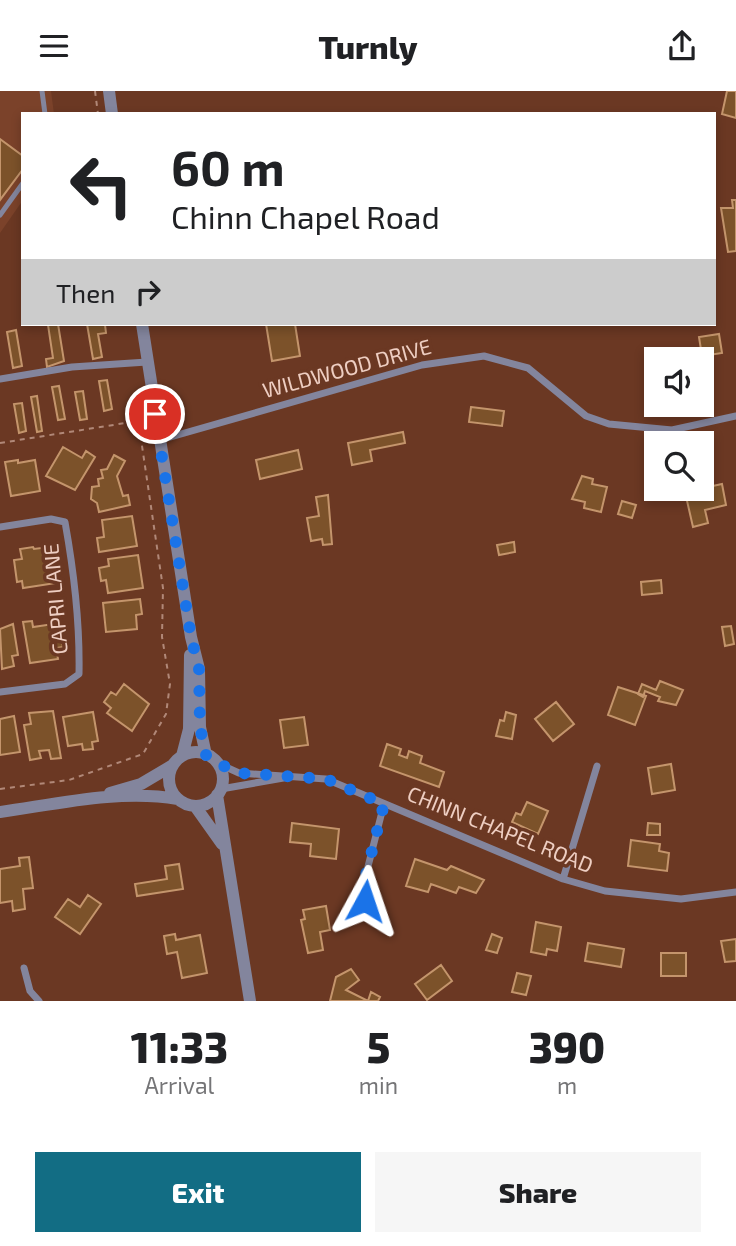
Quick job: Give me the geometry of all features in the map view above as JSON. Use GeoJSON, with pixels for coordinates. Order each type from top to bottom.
{"type":"FeatureCollection","features":[{"type":"Feature","properties":{"kind":"street"},"geometry":{"type":"LineString","coordinates":[[108,91],[112,112]]}},
{"type":"Feature","properties":{"kind":"street"},"geometry":{"type":"LineString","coordinates":[[142,326],[191,637],[199,669],[200,727],[212,759],[222,776],[219,792],[226,850],[250,1001]]}},
{"type":"Feature","properties":{"kind":"street","name":"WILDWOOD DRIVE"},"geometry":{"type":"LineString","coordinates":[[159,440],[422,365],[484,355],[528,368],[586,416],[609,424],[672,430],[736,416]]}},
{"type":"Feature","properties":{"kind":"street"},"geometry":{"type":"LineString","coordinates":[[0,379],[72,367],[147,362]]}},
{"type":"Feature","properties":{"kind":"street","name":"CAPRI LANE"},"geometry":{"type":"LineString","coordinates":[[0,527],[51,519],[65,521],[72,562],[79,674],[65,684],[0,692]]}},
{"type":"Feature","properties":{"kind":"street"},"geometry":{"type":"LineString","coordinates":[[178,799],[169,782],[178,761],[190,716],[191,637]]}},
{"type":"Feature","properties":{"kind":"street"},"geometry":{"type":"LineString","coordinates":[[79,800],[141,784],[193,753],[212,759]]}},
{"type":"Feature","properties":{"kind":"street","name":"CHINN CHAPEL ROAD"},"geometry":{"type":"LineString","coordinates":[[212,759],[239,773],[326,779],[563,880],[605,891],[655,899],[701,898],[736,892]]}},
{"type":"Feature","properties":{"kind":"street"},"geometry":{"type":"LineString","coordinates":[[563,880],[597,766]]}},
{"type":"Feature","properties":{"kind":"street","name":"CHINN CHAPEL ROAD"},"geometry":{"type":"LineString","coordinates":[[219,792],[297,775]]}},
{"type":"Feature","properties":{"kind":"street"},"geometry":{"type":"LineString","coordinates":[[195,806],[208,803],[219,792]]}},
{"type":"Feature","properties":{"kind":"street"},"geometry":{"type":"LineString","coordinates":[[0,812],[79,800],[155,795],[178,799],[195,806],[226,850]]}},
{"type":"Feature","properties":{"kind":"street"},"geometry":{"type":"LineString","coordinates":[[383,927],[366,908],[364,882],[384,804]]}},
{"type":"Feature","properties":{"kind":"street"},"geometry":{"type":"LineString","coordinates":[[24,968],[30,991],[39,1001]]}},
{"type":"Feature","properties":{"kind":"lane"},"geometry":{"type":"LineString","coordinates":[[43,91],[45,112]]}},
{"type":"Feature","properties":{"kind":"lane"},"geometry":{"type":"LineString","coordinates":[[0,215],[21,186]]}},
{"type":"Feature","properties":{"kind":"path"},"geometry":{"type":"LineString","coordinates":[[95,91],[98,112]]}},
{"type":"Feature","properties":{"kind":"path"},"geometry":{"type":"LineString","coordinates":[[0,443],[138,421],[144,431]]}},
{"type":"Feature","properties":{"kind":"path"},"geometry":{"type":"LineString","coordinates":[[0,789],[69,781],[144,754],[166,714],[170,684],[162,637],[163,588],[141,439]]}},
{"type":"Feature","properties":{"kind":"shaded area"},"geometry":{"type":"Polygon","coordinates":[[[0,91],[51,91],[54,112],[21,112],[21,203],[0,233],[0,91]]]}},
{"type":"Feature","properties":{"kind":"building"},"geometry":{"type":"Polygon","coordinates":[[[727,91],[736,91],[736,118],[722,114],[727,91]]]}},
{"type":"Feature","properties":{"kind":"building"},"geometry":{"type":"Polygon","coordinates":[[[0,139],[21,155],[21,172],[0,200],[0,139]]]}},
{"type":"Feature","properties":{"kind":"building"},"geometry":{"type":"Polygon","coordinates":[[[732,200],[736,200],[736,251],[728,252],[721,208],[733,208],[732,200]]]}},
{"type":"Feature","properties":{"kind":"building"},"geometry":{"type":"Polygon","coordinates":[[[48,326],[58,326],[64,361],[47,367],[46,359],[53,358],[48,326]]]}},
{"type":"Feature","properties":{"kind":"building"},"geometry":{"type":"Polygon","coordinates":[[[87,326],[105,326],[106,333],[98,334],[102,357],[93,359],[87,326]]]}},
{"type":"Feature","properties":{"kind":"building"},"geometry":{"type":"Polygon","coordinates":[[[266,326],[295,326],[300,356],[272,361],[266,326]]]}},
{"type":"Feature","properties":{"kind":"building"},"geometry":{"type":"Polygon","coordinates":[[[16,330],[22,366],[13,368],[7,332],[16,330]]]}},
{"type":"Feature","properties":{"kind":"building"},"geometry":{"type":"Polygon","coordinates":[[[719,334],[722,353],[714,354],[714,347],[701,347],[699,337],[719,334]]]}},
{"type":"Feature","properties":{"kind":"building"},"geometry":{"type":"Polygon","coordinates":[[[107,380],[112,409],[104,411],[99,381],[107,380]]]}},
{"type":"Feature","properties":{"kind":"building"},"geometry":{"type":"Polygon","coordinates":[[[59,386],[65,419],[58,420],[52,387],[59,386]]]}},
{"type":"Feature","properties":{"kind":"building"},"geometry":{"type":"Polygon","coordinates":[[[83,391],[87,419],[80,420],[75,392],[83,391]]]}},
{"type":"Feature","properties":{"kind":"building"},"geometry":{"type":"Polygon","coordinates":[[[37,396],[42,431],[37,432],[31,397],[37,396]]]}},
{"type":"Feature","properties":{"kind":"building"},"geometry":{"type":"Polygon","coordinates":[[[22,403],[26,431],[19,433],[14,404],[22,403]]]}},
{"type":"Feature","properties":{"kind":"building"},"geometry":{"type":"Polygon","coordinates":[[[471,407],[504,411],[502,426],[469,422],[471,407]]]}},
{"type":"Feature","properties":{"kind":"building"},"geometry":{"type":"Polygon","coordinates":[[[403,432],[405,443],[370,450],[372,461],[352,465],[348,443],[403,432]]]}},
{"type":"Feature","properties":{"kind":"building"},"geometry":{"type":"Polygon","coordinates":[[[63,447],[82,458],[86,451],[95,457],[75,490],[46,476],[63,447]]]}},
{"type":"Feature","properties":{"kind":"building"},"geometry":{"type":"Polygon","coordinates":[[[298,450],[302,469],[260,479],[256,460],[298,450]]]}},
{"type":"Feature","properties":{"kind":"building"},"geometry":{"type":"Polygon","coordinates":[[[114,455],[125,461],[117,476],[123,496],[128,495],[130,505],[99,512],[97,503],[91,499],[92,487],[99,486],[98,479],[103,478],[101,470],[107,469],[114,455]]]}},
{"type":"Feature","properties":{"kind":"building"},"geometry":{"type":"Polygon","coordinates":[[[18,460],[18,463],[35,460],[40,491],[11,496],[5,462],[18,460]]]}},
{"type":"Feature","properties":{"kind":"building"},"geometry":{"type":"Polygon","coordinates":[[[582,476],[593,479],[592,484],[607,487],[601,512],[584,508],[585,502],[572,499],[582,476]]]}},
{"type":"Feature","properties":{"kind":"building"},"geometry":{"type":"Polygon","coordinates":[[[722,484],[726,505],[705,510],[708,523],[693,527],[687,501],[714,501],[714,486],[722,484]]]}},
{"type":"Feature","properties":{"kind":"building"},"geometry":{"type":"Polygon","coordinates":[[[328,495],[332,544],[323,545],[322,539],[311,541],[307,518],[319,516],[316,497],[328,495]]]}},
{"type":"Feature","properties":{"kind":"building"},"geometry":{"type":"Polygon","coordinates":[[[622,501],[636,505],[632,518],[618,514],[622,501]]]}},
{"type":"Feature","properties":{"kind":"building"},"geometry":{"type":"Polygon","coordinates":[[[132,516],[137,546],[99,552],[97,538],[104,537],[102,520],[132,516]]]}},
{"type":"Feature","properties":{"kind":"building"},"geometry":{"type":"Polygon","coordinates":[[[514,542],[515,552],[499,555],[497,545],[514,542]]]}},
{"type":"Feature","properties":{"kind":"building"},"geometry":{"type":"Polygon","coordinates":[[[49,547],[56,583],[23,588],[22,581],[17,582],[14,560],[22,559],[20,549],[49,547]]]}},
{"type":"Feature","properties":{"kind":"building"},"geometry":{"type":"Polygon","coordinates":[[[138,555],[143,588],[108,593],[106,580],[101,581],[99,568],[109,566],[108,559],[138,555]]]}},
{"type":"Feature","properties":{"kind":"building"},"geometry":{"type":"Polygon","coordinates":[[[661,580],[662,593],[642,595],[641,582],[661,580]]]}},
{"type":"Feature","properties":{"kind":"building"},"geometry":{"type":"Polygon","coordinates":[[[140,599],[142,614],[136,615],[137,629],[106,632],[103,603],[140,599]]]}},
{"type":"Feature","properties":{"kind":"building"},"geometry":{"type":"Polygon","coordinates":[[[32,621],[33,627],[53,624],[54,628],[60,627],[63,647],[56,648],[58,659],[30,663],[23,622],[32,621]]]}},
{"type":"Feature","properties":{"kind":"building"},"geometry":{"type":"Polygon","coordinates":[[[13,624],[18,655],[12,656],[14,666],[2,669],[0,629],[13,624]]]}},
{"type":"Feature","properties":{"kind":"building"},"geometry":{"type":"Polygon","coordinates":[[[731,626],[734,644],[725,646],[722,627],[731,626]]]}},
{"type":"Feature","properties":{"kind":"building"},"geometry":{"type":"Polygon","coordinates":[[[660,681],[683,690],[676,705],[658,701],[660,697],[645,691],[643,697],[638,694],[642,684],[656,690],[660,681]]]}},
{"type":"Feature","properties":{"kind":"building"},"geometry":{"type":"Polygon","coordinates":[[[124,684],[149,704],[132,731],[107,713],[111,708],[104,702],[111,692],[116,695],[124,684]]]}},
{"type":"Feature","properties":{"kind":"building"},"geometry":{"type":"Polygon","coordinates":[[[618,687],[646,696],[635,725],[608,715],[618,687]]]}},
{"type":"Feature","properties":{"kind":"building"},"geometry":{"type":"Polygon","coordinates":[[[556,702],[574,724],[553,741],[535,719],[556,702]]]}},
{"type":"Feature","properties":{"kind":"building"},"geometry":{"type":"Polygon","coordinates":[[[53,711],[61,758],[51,759],[49,750],[39,751],[41,758],[30,760],[24,725],[31,724],[29,713],[53,711]]]}},
{"type":"Feature","properties":{"kind":"building"},"geometry":{"type":"Polygon","coordinates":[[[93,712],[98,741],[92,742],[93,749],[83,750],[82,744],[68,746],[63,717],[93,712]]]}},
{"type":"Feature","properties":{"kind":"building"},"geometry":{"type":"Polygon","coordinates":[[[506,712],[516,715],[512,739],[496,736],[500,720],[504,721],[506,712]]]}},
{"type":"Feature","properties":{"kind":"building"},"geometry":{"type":"Polygon","coordinates":[[[14,716],[20,752],[0,755],[0,719],[14,716]]]}},
{"type":"Feature","properties":{"kind":"building"},"geometry":{"type":"Polygon","coordinates":[[[304,717],[308,745],[284,748],[280,720],[304,717]]]}},
{"type":"Feature","properties":{"kind":"building"},"geometry":{"type":"Polygon","coordinates":[[[387,744],[401,749],[399,755],[407,758],[409,751],[422,756],[420,763],[444,772],[439,787],[380,766],[387,744]]]}},
{"type":"Feature","properties":{"kind":"building"},"geometry":{"type":"Polygon","coordinates":[[[671,764],[675,790],[652,794],[648,768],[671,764]]]}},
{"type":"Feature","properties":{"kind":"building"},"geometry":{"type":"Polygon","coordinates":[[[527,802],[548,811],[538,834],[512,822],[516,813],[521,815],[527,802]]]}},
{"type":"Feature","properties":{"kind":"building"},"geometry":{"type":"Polygon","coordinates":[[[292,823],[339,829],[336,859],[310,856],[311,844],[290,842],[292,823]]]}},
{"type":"Feature","properties":{"kind":"building"},"geometry":{"type":"Polygon","coordinates":[[[648,823],[660,824],[660,835],[647,835],[648,823]]]}},
{"type":"Feature","properties":{"kind":"building"},"geometry":{"type":"Polygon","coordinates":[[[631,840],[660,844],[659,851],[669,853],[667,871],[628,866],[631,840]]]}},
{"type":"Feature","properties":{"kind":"building"},"geometry":{"type":"Polygon","coordinates":[[[29,857],[33,888],[23,889],[25,909],[13,911],[12,901],[0,903],[0,869],[20,866],[19,858],[29,857]]]}},
{"type":"Feature","properties":{"kind":"building"},"geometry":{"type":"Polygon","coordinates":[[[415,859],[447,870],[451,866],[484,880],[476,893],[459,887],[456,893],[431,884],[428,892],[406,886],[415,859]]]}},
{"type":"Feature","properties":{"kind":"building"},"geometry":{"type":"Polygon","coordinates":[[[179,864],[183,889],[137,896],[135,884],[167,879],[165,866],[179,864]]]}},
{"type":"Feature","properties":{"kind":"building"},"geometry":{"type":"Polygon","coordinates":[[[88,895],[101,904],[80,934],[55,917],[68,899],[80,907],[88,895]]]}},
{"type":"Feature","properties":{"kind":"building"},"geometry":{"type":"Polygon","coordinates":[[[326,906],[330,930],[320,932],[323,950],[308,953],[301,920],[305,919],[303,910],[326,906]]]}},
{"type":"Feature","properties":{"kind":"building"},"geometry":{"type":"Polygon","coordinates":[[[536,922],[561,927],[557,951],[547,949],[546,955],[531,952],[536,922]]]}},
{"type":"Feature","properties":{"kind":"building"},"geometry":{"type":"Polygon","coordinates":[[[175,934],[176,940],[200,935],[207,973],[182,978],[177,952],[167,954],[164,936],[175,934]]]}},
{"type":"Feature","properties":{"kind":"building"},"geometry":{"type":"Polygon","coordinates":[[[492,934],[502,938],[497,953],[486,950],[492,934]]]}},
{"type":"Feature","properties":{"kind":"building"},"geometry":{"type":"Polygon","coordinates":[[[736,939],[736,961],[725,962],[721,941],[736,939]]]}},
{"type":"Feature","properties":{"kind":"building"},"geometry":{"type":"Polygon","coordinates":[[[588,943],[624,949],[621,967],[585,961],[588,943]]]}},
{"type":"Feature","properties":{"kind":"building"},"geometry":{"type":"Polygon","coordinates":[[[661,953],[686,953],[686,976],[661,976],[661,953]]]}},
{"type":"Feature","properties":{"kind":"building"},"geometry":{"type":"Polygon","coordinates":[[[441,965],[452,981],[427,1000],[415,984],[441,965]]]}},
{"type":"Feature","properties":{"kind":"building"},"geometry":{"type":"Polygon","coordinates":[[[351,969],[359,980],[346,990],[368,1001],[330,1001],[336,977],[351,969]]]}},
{"type":"Feature","properties":{"kind":"building"},"geometry":{"type":"Polygon","coordinates":[[[517,973],[531,976],[526,995],[512,992],[517,973]]]}},
{"type":"Feature","properties":{"kind":"building"},"geometry":{"type":"Polygon","coordinates":[[[371,992],[380,997],[378,1001],[368,1001],[371,992]]]}},
{"type":"Feature","properties":{"kind":"route"},"geometry":{"type":"LineString","coordinates":[[155,414],[191,637],[199,669],[200,727],[206,755],[239,773],[326,779],[384,804],[364,882],[365,901]]}}]}
